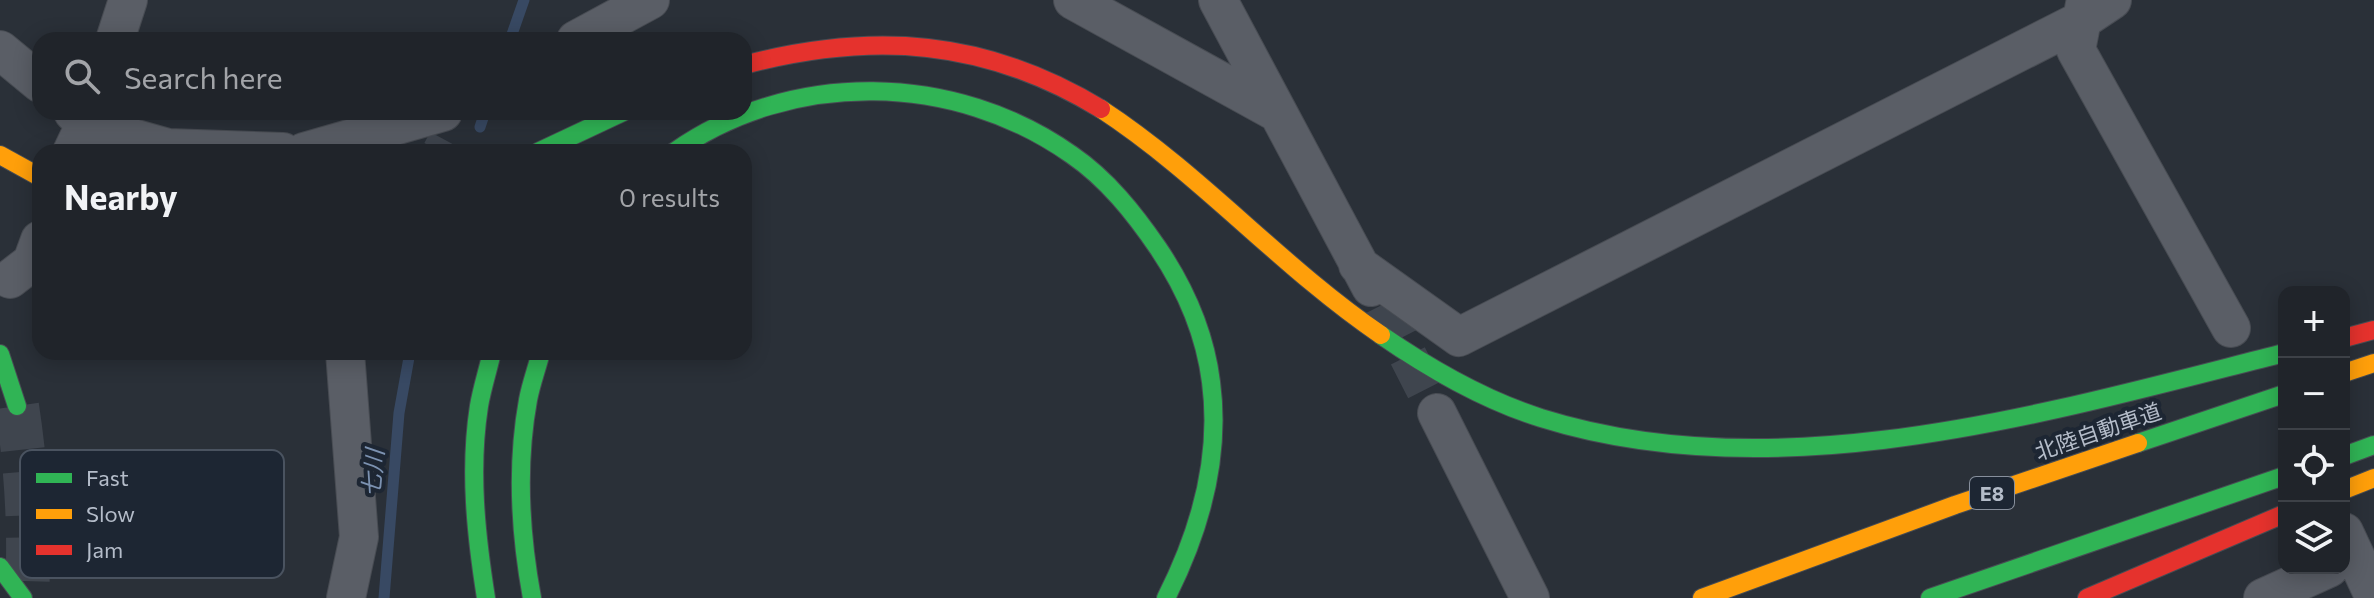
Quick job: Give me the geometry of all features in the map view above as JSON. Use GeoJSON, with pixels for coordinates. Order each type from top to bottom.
{"type":"FeatureCollection","features":[{"type":"Feature","properties":{"kind":"highway"},"geometry":{"type":"LineString","coordinates":[[752,63],[814,47],[876,44],[936,46],[996,60],[1046,80],[1096,105],[1147,140],[1334,302],[1428,367],[1481,394],[1544,419],[1605,434],[1666,444],[1732,449],[1898,436],[2124,393],[2278,354]]}},
{"type":"Feature","properties":{"kind":"highway"},"geometry":{"type":"LineString","coordinates":[[752,111],[825,92],[877,90],[934,95],[986,108],[1036,132],[1082,161],[1123,198],[1155,241],[1183,288],[1203,342],[1213,399],[1212,456],[1202,511],[1183,566],[1166,598]]}},
{"type":"Feature","properties":{"kind":"highway"},"geometry":{"type":"LineString","coordinates":[[555,144],[606,120]]}},
{"type":"Feature","properties":{"kind":"highway"},"geometry":{"type":"LineString","coordinates":[[687,144],[727,120]]}},
{"type":"Feature","properties":{"kind":"highway"},"geometry":{"type":"LineString","coordinates":[[0,155],[32,173]]}},
{"type":"Feature","properties":{"kind":"highway"},"geometry":{"type":"LineString","coordinates":[[2350,336],[2374,330]]}},
{"type":"Feature","properties":{"kind":"highway"},"geometry":{"type":"LineString","coordinates":[[0,354],[17,406]]}},
{"type":"Feature","properties":{"kind":"highway"},"geometry":{"type":"LineString","coordinates":[[486,598],[477,541],[474,476],[479,408],[490,360]]}},
{"type":"Feature","properties":{"kind":"highway"},"geometry":{"type":"LineString","coordinates":[[532,598],[522,518],[522,456],[528,401],[539,360]]}},
{"type":"Feature","properties":{"kind":"highway"},"geometry":{"type":"LineString","coordinates":[[2350,371],[2374,363]]}},
{"type":"Feature","properties":{"kind":"highway","name":"北陸自動車道"},"geometry":{"type":"LineString","coordinates":[[1702,598],[1955,505],[2278,396]]}},
{"type":"Feature","properties":{"kind":"highway"},"geometry":{"type":"LineString","coordinates":[[2350,454],[2374,445]]}},
{"type":"Feature","properties":{"kind":"highway"},"geometry":{"type":"LineString","coordinates":[[1930,598],[2278,478]]}},
{"type":"Feature","properties":{"kind":"highway"},"geometry":{"type":"LineString","coordinates":[[2350,488],[2374,478]]}},
{"type":"Feature","properties":{"kind":"highway"},"geometry":{"type":"LineString","coordinates":[[2087,598],[2278,517]]}},
{"type":"Feature","properties":{"kind":"highway"},"geometry":{"type":"LineString","coordinates":[[0,567],[23,598]]}},
{"type":"Feature","properties":{"kind":"street"},"geometry":{"type":"LineString","coordinates":[[118,32],[128,0]]}},
{"type":"Feature","properties":{"kind":"street"},"geometry":{"type":"LineString","coordinates":[[591,32],[650,0]]}},
{"type":"Feature","properties":{"kind":"street"},"geometry":{"type":"LineString","coordinates":[[1073,0],[1278,113]]}},
{"type":"Feature","properties":{"kind":"street"},"geometry":{"type":"LineString","coordinates":[[1218,0],[1382,305]]}},
{"type":"Feature","properties":{"kind":"street"},"geometry":{"type":"LineString","coordinates":[[1358,265],[1459,337],[2093,7]]}},
{"type":"Feature","properties":{"kind":"street"},"geometry":{"type":"LineString","coordinates":[[2093,7],[2076,50],[2231,328]]}},
{"type":"Feature","properties":{"kind":"street"},"geometry":{"type":"LineString","coordinates":[[0,50],[32,76]]}},
{"type":"Feature","properties":{"kind":"street"},"geometry":{"type":"LineString","coordinates":[[342,144],[442,123]]}},
{"type":"Feature","properties":{"kind":"street"},"geometry":{"type":"LineString","coordinates":[[81,125],[153,144]]}},
{"type":"Feature","properties":{"kind":"street"},"geometry":{"type":"LineString","coordinates":[[10,279],[32,262]]}},
{"type":"Feature","properties":{"kind":"street"},"geometry":{"type":"LineString","coordinates":[[346,360],[359,537],[346,598]]}},
{"type":"Feature","properties":{"kind":"street"},"geometry":{"type":"LineString","coordinates":[[1437,413],[1530,598]]}},
{"type":"Feature","properties":{"kind":"street"},"geometry":{"type":"LineString","coordinates":[[2350,555],[2374,596]]}},
{"type":"Feature","properties":{"kind":"street"},"geometry":{"type":"LineString","coordinates":[[2263,598],[2309,574]]}},
{"type":"Feature","properties":{"kind":"waterway","name":"七川"},"geometry":{"type":"LineString","coordinates":[[513,32],[524,0]]}},
{"type":"Feature","properties":{"kind":"waterway","name":"七川"},"geometry":{"type":"LineString","coordinates":[[480,127],[482,120]]}},
{"type":"Feature","properties":{"kind":"waterway","name":"七川"},"geometry":{"type":"LineString","coordinates":[[384,598],[399,413],[409,360]]}},
{"type":"Feature","properties":{"kind":"tunnel"},"geometry":{"type":"LineString","coordinates":[[1382,305],[1437,413]]}},
{"type":"Feature","properties":{"kind":"tunnel"},"geometry":{"type":"LineString","coordinates":[[17,406],[22,450]]}},
{"type":"Feature","properties":{"kind":"tunnel"},"geometry":{"type":"LineString","coordinates":[[27,578],[27,598]]}},
{"type":"Feature","properties":{"kind":"traffic: fast"},"geometry":{"type":"LineString","coordinates":[[752,113],[821,95],[873,91],[926,96],[977,108],[1026,128],[1072,155],[1097,175],[1129,210],[1168,263],[1185,295],[1204,346],[1211,382],[1213,438],[1205,493],[1189,547],[1166,598]]}},
{"type":"Feature","properties":{"kind":"traffic: fast"},"geometry":{"type":"LineString","coordinates":[[555,144],[606,120]]}},
{"type":"Feature","properties":{"kind":"traffic: fast"},"geometry":{"type":"LineString","coordinates":[[688,144],[733,120]]}},
{"type":"Feature","properties":{"kind":"traffic: fast"},"geometry":{"type":"LineString","coordinates":[[1381,335],[1458,382],[1541,418],[1632,439],[1725,448],[1819,446],[1914,436],[2103,399],[2278,355]]}},
{"type":"Feature","properties":{"kind":"traffic: fast"},"geometry":{"type":"LineString","coordinates":[[0,354],[17,406]]}},
{"type":"Feature","properties":{"kind":"traffic: fast"},"geometry":{"type":"LineString","coordinates":[[486,598],[477,526],[474,454],[479,406],[490,360]]}},
{"type":"Feature","properties":{"kind":"traffic: fast"},"geometry":{"type":"LineString","coordinates":[[532,598],[522,524],[521,475],[524,425],[539,360]]}},
{"type":"Feature","properties":{"kind":"traffic: fast"},"geometry":{"type":"LineString","coordinates":[[2138,443],[2278,396]]}},
{"type":"Feature","properties":{"kind":"traffic: fast"},"geometry":{"type":"LineString","coordinates":[[2350,454],[2374,445]]}},
{"type":"Feature","properties":{"kind":"traffic: fast"},"geometry":{"type":"LineString","coordinates":[[1930,598],[2278,478]]}},
{"type":"Feature","properties":{"kind":"traffic: fast"},"geometry":{"type":"LineString","coordinates":[[0,567],[23,598]]}},
{"type":"Feature","properties":{"kind":"traffic: slow"},"geometry":{"type":"LineString","coordinates":[[1101,109],[1173,163],[1309,280],[1381,335]]}},
{"type":"Feature","properties":{"kind":"traffic: slow"},"geometry":{"type":"LineString","coordinates":[[0,155],[32,173]]}},
{"type":"Feature","properties":{"kind":"traffic: slow"},"geometry":{"type":"LineString","coordinates":[[2350,371],[2374,363]]}},
{"type":"Feature","properties":{"kind":"traffic: slow"},"geometry":{"type":"LineString","coordinates":[[1702,598],[1955,505],[2138,443]]}},
{"type":"Feature","properties":{"kind":"traffic: slow"},"geometry":{"type":"LineString","coordinates":[[2350,488],[2374,478]]}},
{"type":"Feature","properties":{"kind":"traffic: jam"},"geometry":{"type":"LineString","coordinates":[[752,63],[838,48],[928,48],[972,55],[1015,68],[1101,109]]}},
{"type":"Feature","properties":{"kind":"traffic: jam"},"geometry":{"type":"LineString","coordinates":[[2350,336],[2374,330]]}},
{"type":"Feature","properties":{"kind":"traffic: jam"},"geometry":{"type":"LineString","coordinates":[[2087,598],[2278,517]]}}]}
